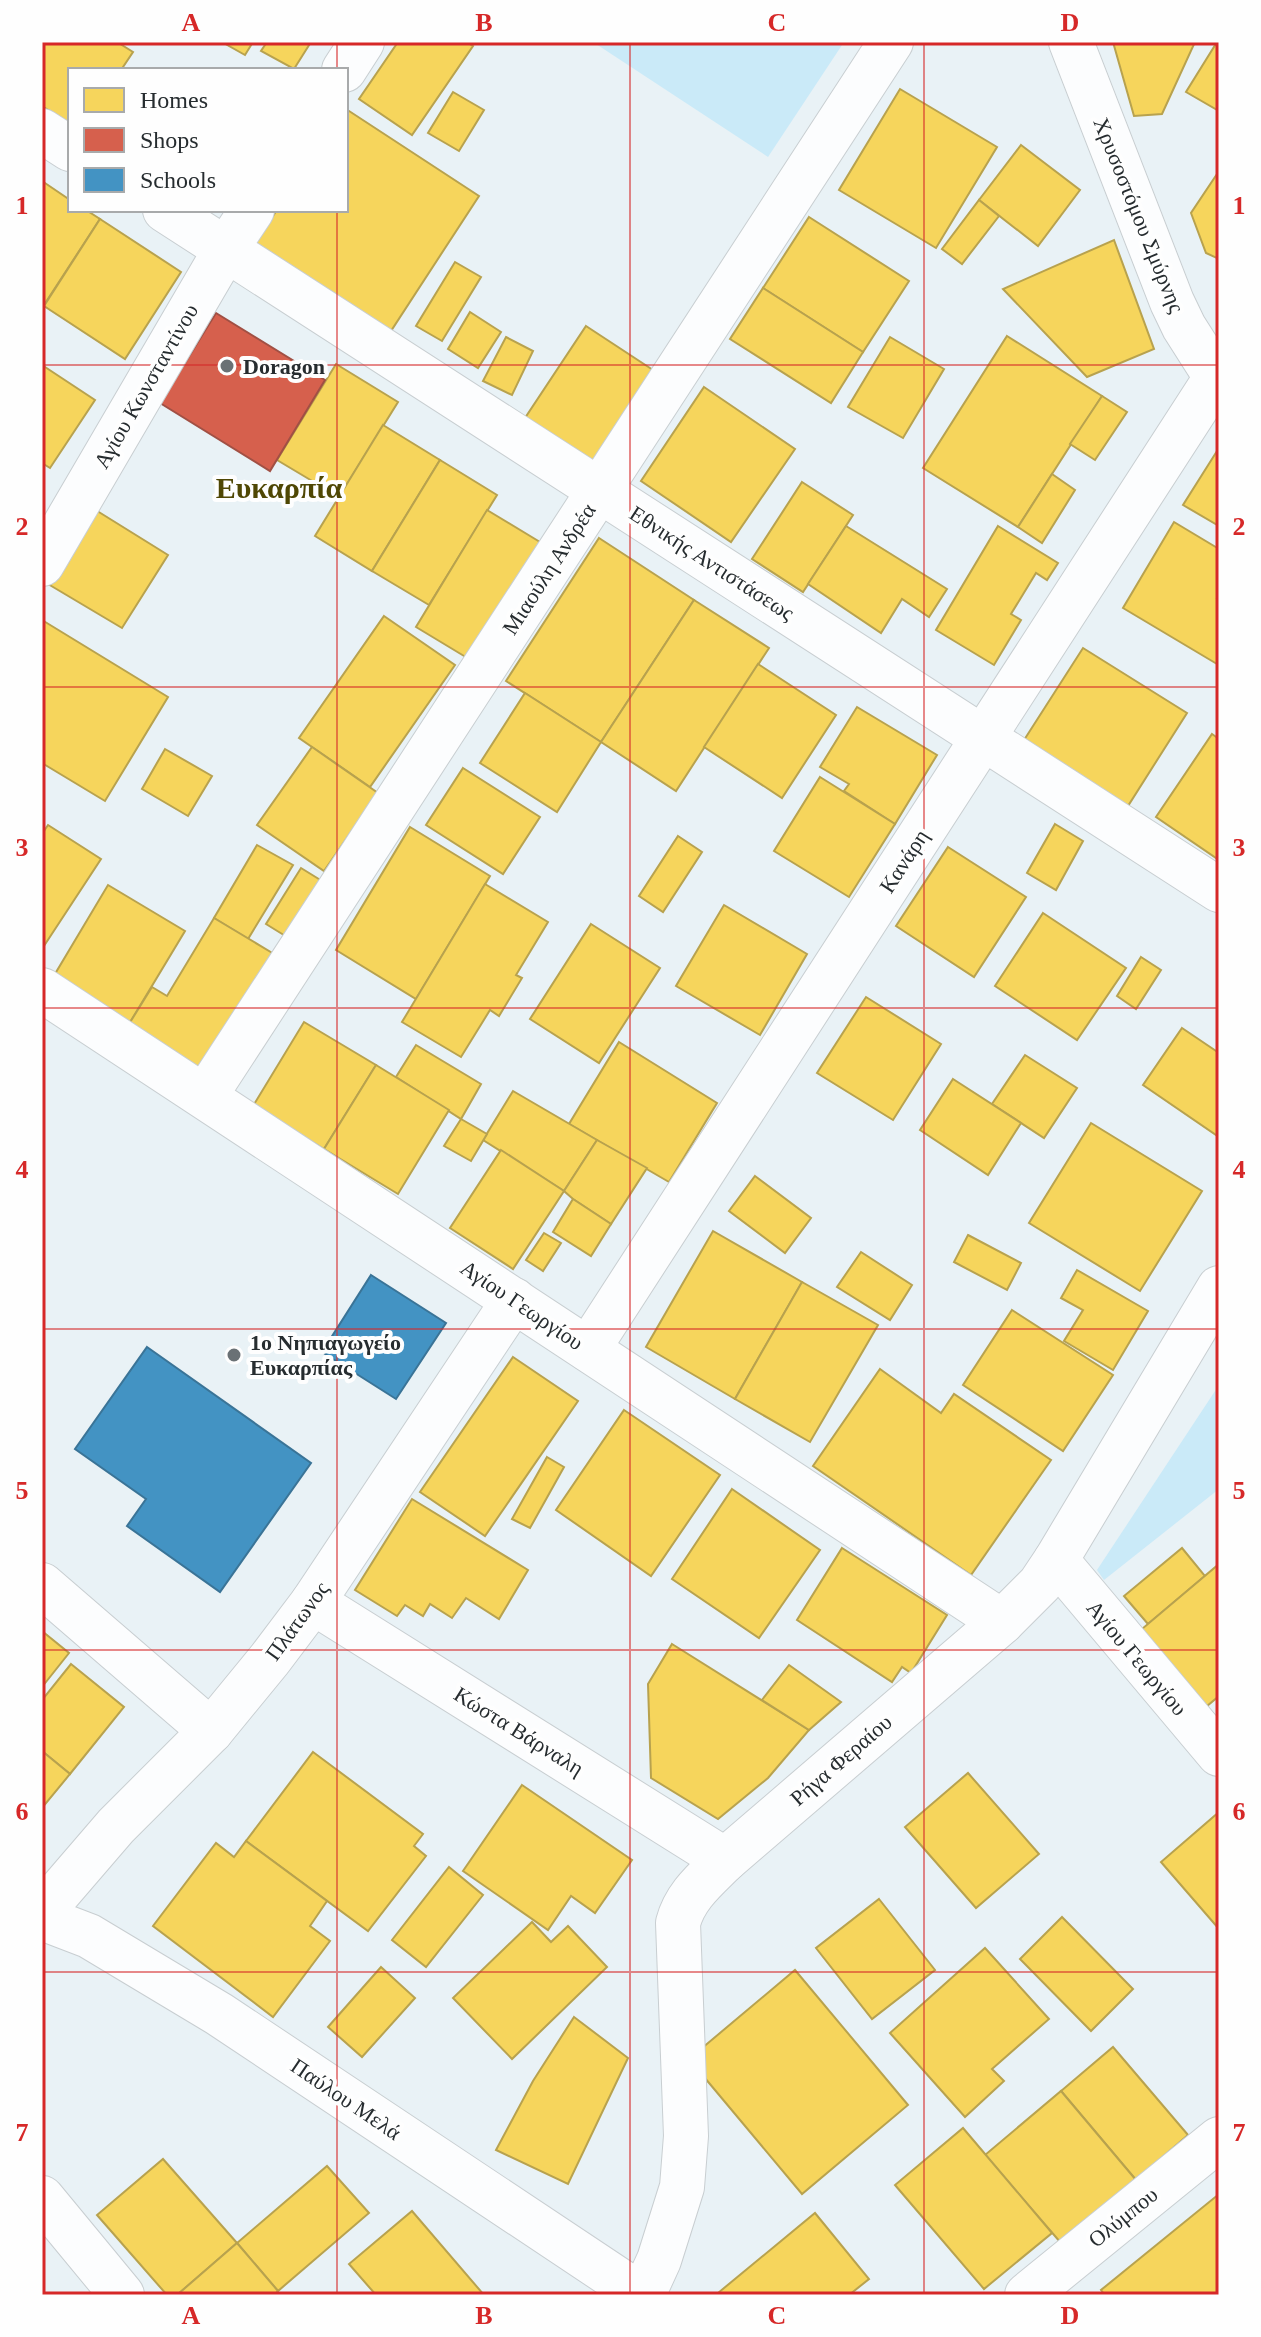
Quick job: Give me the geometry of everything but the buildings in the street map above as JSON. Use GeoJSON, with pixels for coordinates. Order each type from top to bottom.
{"type":"FeatureCollection","features":[{"type":"Feature","properties":{"kind":"street"},"geometry":{"type":"LineString","coordinates":[[345,68],[362,42]]}},
{"type":"Feature","properties":{"kind":"street","name":"Μιαούλη Ανδρέα"},"geometry":{"type":"LineString","coordinates":[[205,1096],[891,42]]}},
{"type":"Feature","properties":{"kind":"street","name":"Χρυσοστόμου Σμύρνης"},"geometry":{"type":"LineString","coordinates":[[1071,42],[1172,302],[1184,327],[1218,378]]}},
{"type":"Feature","properties":{"kind":"street"},"geometry":{"type":"LineString","coordinates":[[42,131],[68,148]]}},
{"type":"Feature","properties":{"kind":"street","name":"Εθνικής Αντιστάσεως"},"geometry":{"type":"LineString","coordinates":[[168,212],[1219,890]]}},
{"type":"Feature","properties":{"kind":"street","name":"Αγίου Κωνσταντίνου"},"geometry":{"type":"LineString","coordinates":[[42,564],[251,212]]}},
{"type":"Feature","properties":{"kind":"street","name":"Κανάρη"},"geometry":{"type":"LineString","coordinates":[[588,1349],[1218,378]]}},
{"type":"Feature","properties":{"kind":"street","name":"Αγίου Γεωργίου"},"geometry":{"type":"LineString","coordinates":[[42,990],[1002,1622]]}},
{"type":"Feature","properties":{"kind":"street","name":"Ρήγα Φεραίου"},"geometry":{"type":"LineString","coordinates":[[642,2295],[659,2260],[682,2187],[686,2136],[678,1923],[682,1908],[725,1860],[1002,1622],[1040,1584],[1219,1288]]}},
{"type":"Feature","properties":{"kind":"street","name":"Πλάτωνος"},"geometry":{"type":"LineString","coordinates":[[42,1915],[116,1826],[211,1731],[270,1659],[313,1602],[514,1300]]}},
{"type":"Feature","properties":{"kind":"street","name":"Αγίου Γεωργίου"},"geometry":{"type":"LineString","coordinates":[[1056,1560],[1219,1754]]}},
{"type":"Feature","properties":{"kind":"street"},"geometry":{"type":"LineString","coordinates":[[42,1585],[211,1731]]}},
{"type":"Feature","properties":{"kind":"street","name":"Κώστα Βάρναλη"},"geometry":{"type":"LineString","coordinates":[[313,1602],[725,1860]]}},
{"type":"Feature","properties":{"kind":"street","name":"Παύλου Μελά"},"geometry":{"type":"LineString","coordinates":[[42,1915],[89,1936],[219,2014],[642,2295]]}},
{"type":"Feature","properties":{"kind":"street","name":"Ολύμπου"},"geometry":{"type":"LineString","coordinates":[[1027,2295],[1219,2139]]}},
{"type":"Feature","properties":{"kind":"street"},"geometry":{"type":"LineString","coordinates":[[42,2198],[122,2295]]}},
{"type":"Feature","properties":{"kind":"shaded area"},"geometry":{"type":"Polygon","coordinates":[[[593,42],[844,42],[768,157],[593,42]]]}},
{"type":"Feature","properties":{"kind":"shaded area"},"geometry":{"type":"Polygon","coordinates":[[[1219,1385],[1219,1489],[1104,1580],[1097,1570],[1219,1385]]]}},
{"type":"Feature","properties":{"kind":"place","name":"Doragon"},"geometry":{"type":"Point","coordinates":[227,366]}},
{"type":"Feature","properties":{"kind":"place","name":"1ο Νηπιαγωγείο Ευκαρπίας"},"geometry":{"type":"Point","coordinates":[234,1355]}},
{"type":"Feature","properties":{"kind":"district","name":"Ευκαρπία"},"geometry":{"type":"Point","coordinates":[279,487]}}]}
